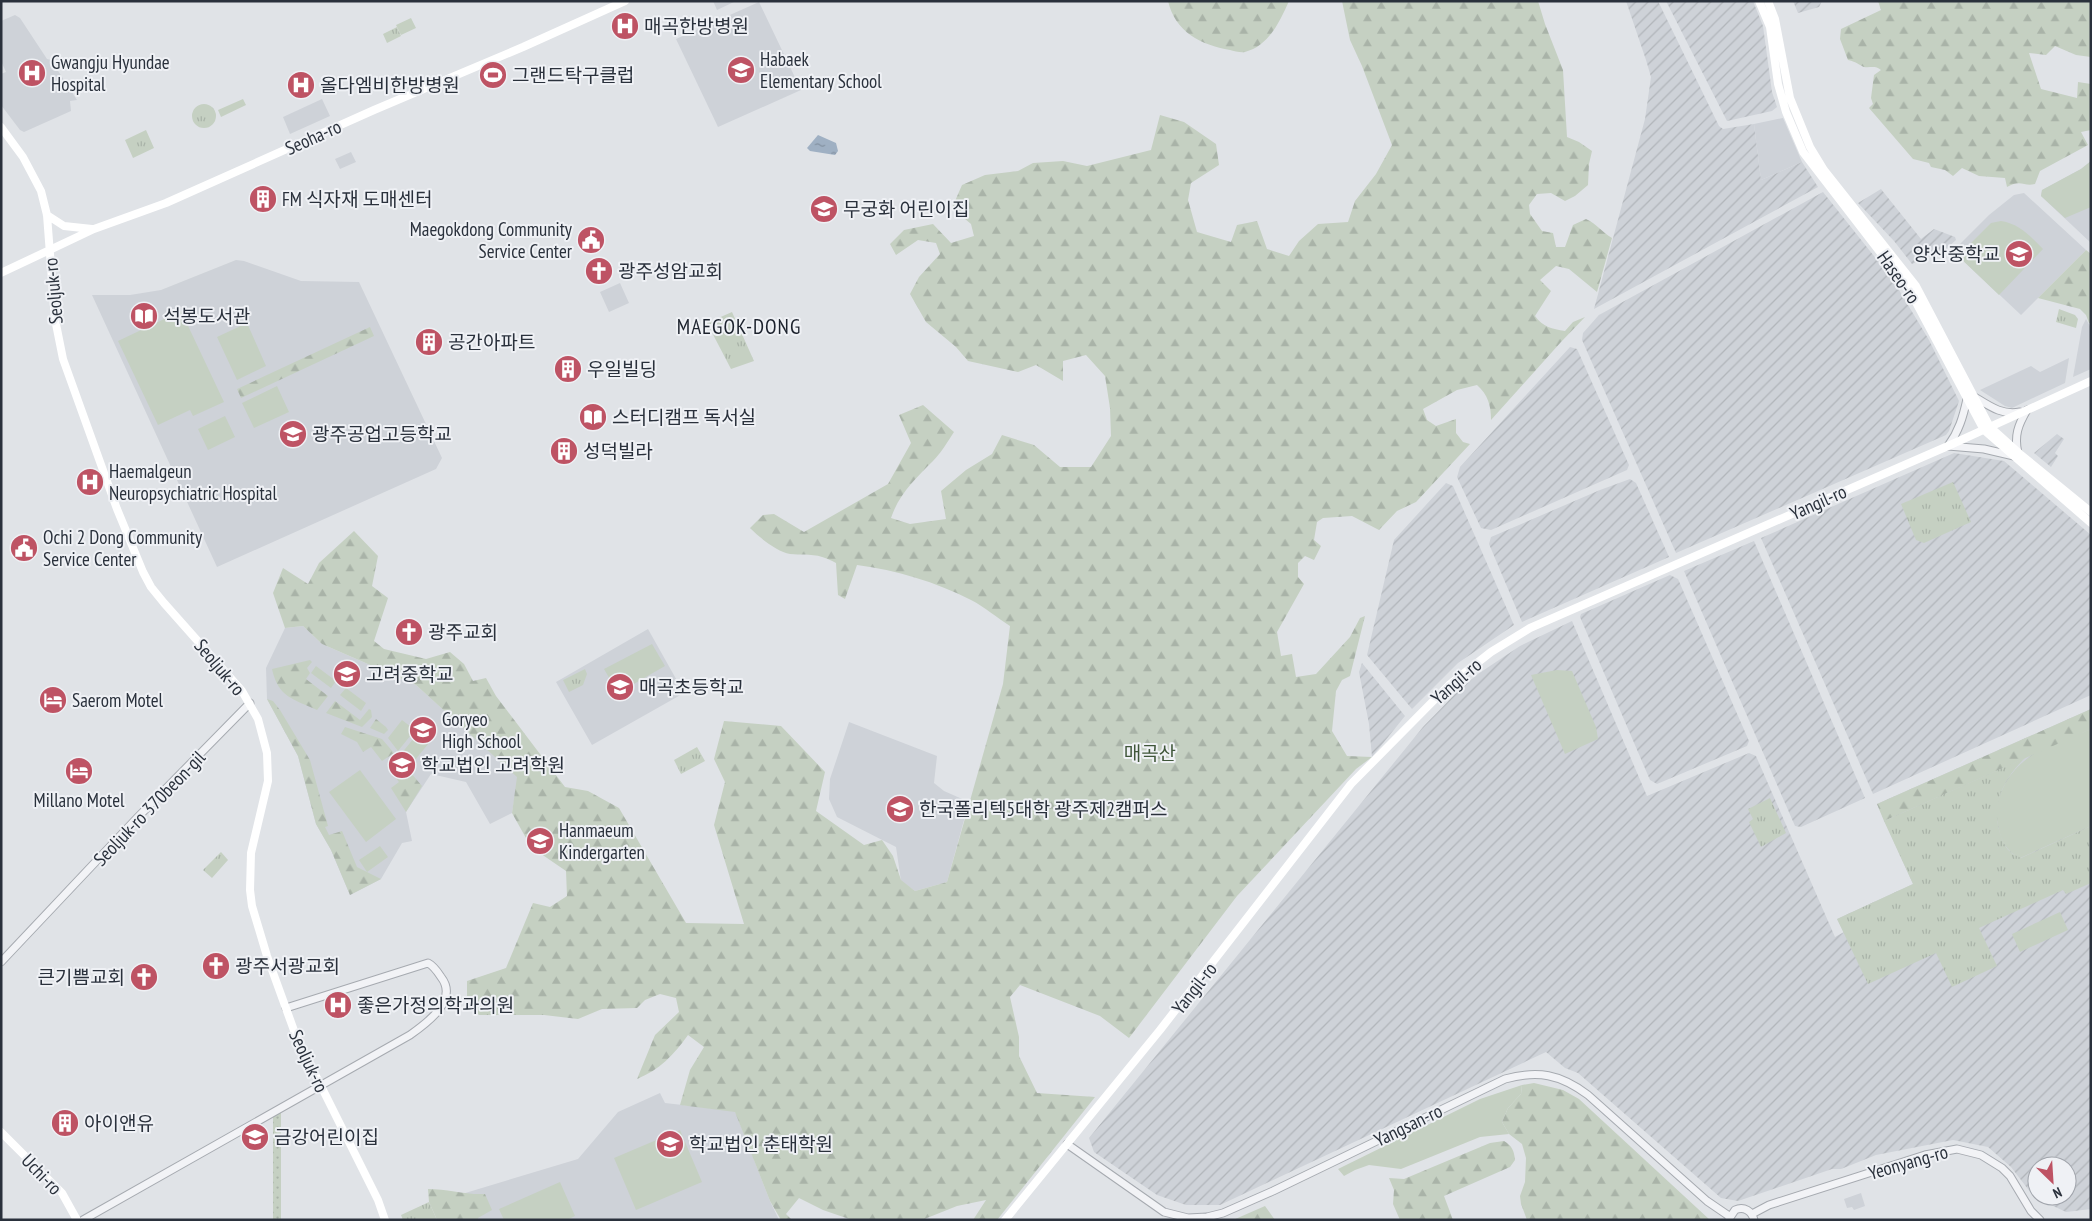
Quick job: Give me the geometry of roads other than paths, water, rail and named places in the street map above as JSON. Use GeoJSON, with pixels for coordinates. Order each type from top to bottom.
{"type":"FeatureCollection","features":[{"type":"Feature","properties":{"kind":"main road","name":"Seoha-ro"},"geometry":{"type":"LineString","coordinates":[[1,274],[94,229],[166,203],[625,1]]}},
{"type":"Feature","properties":{"kind":"main road","name":"Haseo-ro"},"geometry":{"type":"LineString","coordinates":[[1759,1],[1770,27],[1778,84],[1786,112],[1804,152],[1910,291],[1987,428],[2091,522]]}},
{"type":"Feature","properties":{"kind":"main road","name":"Haseo-ro"},"geometry":{"type":"LineString","coordinates":[[1768,1],[1775,19],[1790,98],[1810,147],[1824,170],[1916,286],[1970,398]]}},
{"type":"Feature","properties":{"kind":"main road","name":"Seoljuk-ro"},"geometry":{"type":"LineString","coordinates":[[1,127],[23,157],[41,191],[47,216],[55,319],[63,359],[117,509],[143,572],[151,587],[164,603],[226,672],[250,703],[258,719],[265,743],[268,766],[266,789],[251,853],[251,899],[268,956],[296,1036],[378,1200],[385,1220]]}},
{"type":"Feature","properties":{"kind":"main road"},"geometry":{"type":"LineString","coordinates":[[47,216],[64,226],[94,229]]}},
{"type":"Feature","properties":{"kind":"main road","name":"Yangil-ro"},"geometry":{"type":"LineString","coordinates":[[1005,1220],[1160,1030],[1351,784],[1433,700],[1472,666],[1530,628],[1948,446],[2091,381]]}},
{"type":"Feature","properties":{"kind":"main road","name":"Haseo-ro"},"geometry":{"type":"LineString","coordinates":[[2016,455],[2091,512]]}},
{"type":"Feature","properties":{"kind":"main road","name":"Uchi-ro"},"geometry":{"type":"LineString","coordinates":[[1,1132],[62,1193],[77,1220]]}},
{"type":"Feature","properties":{"kind":"street"},"geometry":{"type":"LineString","coordinates":[[1948,446],[1962,422],[1970,398],[1996,410],[2014,413],[2027,410]]}},
{"type":"Feature","properties":{"kind":"street"},"geometry":{"type":"LineString","coordinates":[[1948,446],[1984,449],[2016,455],[2018,425],[2027,410]]}},
{"type":"Feature","properties":{"kind":"street","name":"Seoljuk-ro 370beon-gil"},"geometry":{"type":"LineString","coordinates":[[1,962],[137,818],[250,703]]}},
{"type":"Feature","properties":{"kind":"street"},"geometry":{"type":"LineString","coordinates":[[83,1220],[421,1028],[439,1010],[445,1000],[446,982],[432,965],[428,963],[286,1008]]}},
{"type":"Feature","properties":{"kind":"street","name":"Yangsan-ro"},"geometry":{"type":"LineString","coordinates":[[1067,1144],[1164,1212],[1188,1218],[1206,1217],[1223,1213],[1273,1191],[1505,1079],[1523,1074],[1543,1074],[1567,1081],[1588,1094],[1707,1201],[1729,1218]]}},
{"type":"Feature","properties":{"kind":"street","name":"Yeonyang-ro"},"geometry":{"type":"LineString","coordinates":[[1753,1217],[1768,1205],[1925,1155],[1957,1149],[1980,1155],[2002,1168],[2010,1176],[2031,1211],[2040,1220]]}},
{"type":"Feature","properties":{"kind":"street"},"geometry":{"type":"LineString","coordinates":[[1729,1218],[1739,1208],[1747,1210],[1753,1217]]}},
{"type":"Feature","properties":{"kind":"water"},"geometry":{"type":"Polygon","coordinates":[[[818,135],[836,143],[838,151],[835,155],[810,151],[807,148],[818,135]]]}},
{"type":"Feature","properties":{"kind":"place","name":"매곡한방병원"},"geometry":{"type":"Point","coordinates":[625,26]}},
{"type":"Feature","properties":{"kind":"place","name":"Habaek Elementary School"},"geometry":{"type":"Point","coordinates":[741,70]}},
{"type":"Feature","properties":{"kind":"place","name":"Gwangju Hyundae Hospital"},"geometry":{"type":"Point","coordinates":[32,73]}},
{"type":"Feature","properties":{"kind":"place","name":"그랜드탁구클럽"},"geometry":{"type":"Point","coordinates":[493,75]}},
{"type":"Feature","properties":{"kind":"place","name":"올다엠비한방병원"},"geometry":{"type":"Point","coordinates":[301,85]}},
{"type":"Feature","properties":{"kind":"place","name":"FM 식자재 도매센터"},"geometry":{"type":"Point","coordinates":[263,199]}},
{"type":"Feature","properties":{"kind":"place","name":"무궁화 어린이집"},"geometry":{"type":"Point","coordinates":[824,209]}},
{"type":"Feature","properties":{"kind":"place","name":"Maegokdong Community Service Center"},"geometry":{"type":"Point","coordinates":[591,240]}},
{"type":"Feature","properties":{"kind":"place","name":"양산중학교"},"geometry":{"type":"Point","coordinates":[2019,254]}},
{"type":"Feature","properties":{"kind":"place","name":"광주성암교회"},"geometry":{"type":"Point","coordinates":[599,271]}},
{"type":"Feature","properties":{"kind":"place","name":"석봉도서관"},"geometry":{"type":"Point","coordinates":[144,316]}},
{"type":"Feature","properties":{"kind":"place","name":"공간아파트"},"geometry":{"type":"Point","coordinates":[429,342]}},
{"type":"Feature","properties":{"kind":"place","name":"우일빌딩"},"geometry":{"type":"Point","coordinates":[568,369]}},
{"type":"Feature","properties":{"kind":"place","name":"스터디캠프 독서실"},"geometry":{"type":"Point","coordinates":[593,417]}},
{"type":"Feature","properties":{"kind":"place","name":"광주공업고등학교"},"geometry":{"type":"Point","coordinates":[293,434]}},
{"type":"Feature","properties":{"kind":"place","name":"성덕빌라"},"geometry":{"type":"Point","coordinates":[564,451]}},
{"type":"Feature","properties":{"kind":"place","name":"Haemalgeun Neuropsychiatric Hospital"},"geometry":{"type":"Point","coordinates":[90,482]}},
{"type":"Feature","properties":{"kind":"place","name":"Ochi 2 Dong Community Service Center"},"geometry":{"type":"Point","coordinates":[24,548]}},
{"type":"Feature","properties":{"kind":"place","name":"광주교회"},"geometry":{"type":"Point","coordinates":[409,632]}},
{"type":"Feature","properties":{"kind":"place","name":"고려중학교"},"geometry":{"type":"Point","coordinates":[347,674]}},
{"type":"Feature","properties":{"kind":"place","name":"매곡초등학교"},"geometry":{"type":"Point","coordinates":[620,687]}},
{"type":"Feature","properties":{"kind":"place","name":"Saerom Motel"},"geometry":{"type":"Point","coordinates":[53,700]}},
{"type":"Feature","properties":{"kind":"place","name":"Goryeo High School"},"geometry":{"type":"Point","coordinates":[423,730]}},
{"type":"Feature","properties":{"kind":"place","name":"학교법인 고려학원"},"geometry":{"type":"Point","coordinates":[402,765]}},
{"type":"Feature","properties":{"kind":"place","name":"Millano Motel"},"geometry":{"type":"Point","coordinates":[79,771]}},
{"type":"Feature","properties":{"kind":"place","name":"한국폴리텍5대학 광주제2캠퍼스"},"geometry":{"type":"Point","coordinates":[900,809]}},
{"type":"Feature","properties":{"kind":"place","name":"Hanmaeum Kindergarten"},"geometry":{"type":"Point","coordinates":[540,841]}},
{"type":"Feature","properties":{"kind":"place","name":"광주서광교회"},"geometry":{"type":"Point","coordinates":[216,966]}},
{"type":"Feature","properties":{"kind":"place","name":"큰기쁨교회"},"geometry":{"type":"Point","coordinates":[144,977]}},
{"type":"Feature","properties":{"kind":"place","name":"좋은가정의학과의원"},"geometry":{"type":"Point","coordinates":[338,1005]}},
{"type":"Feature","properties":{"kind":"place","name":"아이앤유"},"geometry":{"type":"Point","coordinates":[65,1123]}},
{"type":"Feature","properties":{"kind":"place","name":"금강어린이집"},"geometry":{"type":"Point","coordinates":[255,1137]}},
{"type":"Feature","properties":{"kind":"place","name":"학교법인 춘태학원"},"geometry":{"type":"Point","coordinates":[670,1144]}},
{"type":"Feature","properties":{"kind":"district","name":"MAEGOK-DONG"},"geometry":{"type":"Point","coordinates":[739,326]}},
{"type":"Feature","properties":{"kind":"park label","name":"매곡산"},"geometry":{"type":"Point","coordinates":[1150,753]}}]}
